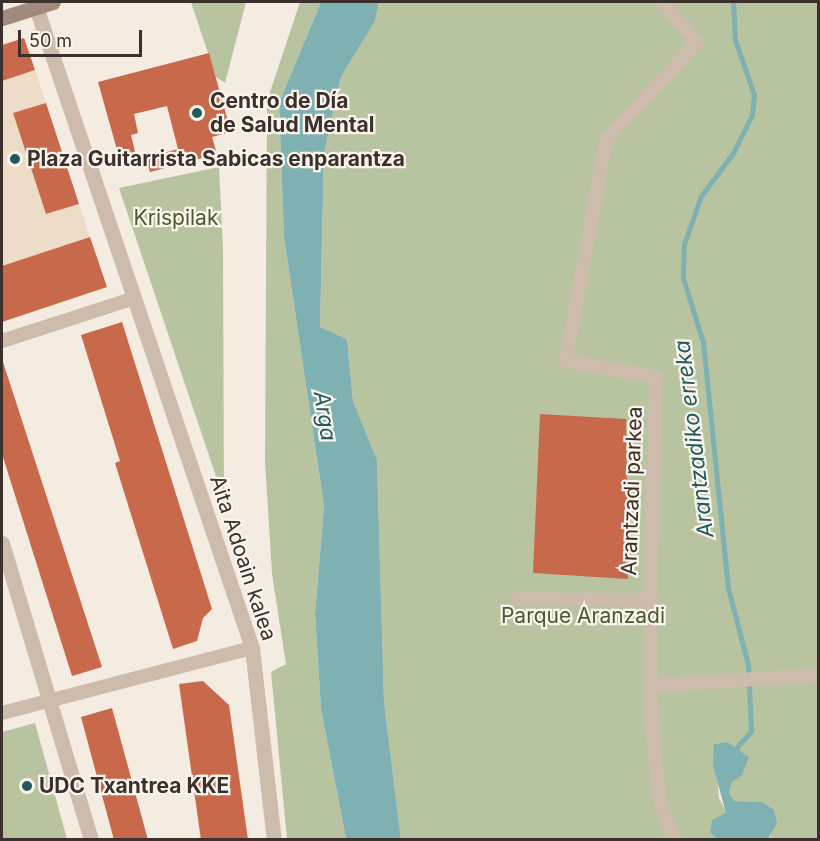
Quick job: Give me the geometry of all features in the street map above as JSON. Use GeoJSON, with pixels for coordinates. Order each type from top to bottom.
{"type":"FeatureCollection","features":[{"type":"Feature","properties":{"kind":"main road"},"geometry":{"type":"LineString","coordinates":[[2,18],[35,4],[53,2]]}},
{"type":"Feature","properties":{"kind":"street","name":"Arantzadi parkea"},"geometry":{"type":"LineString","coordinates":[[662,2],[697,42],[606,140],[566,361],[657,377],[650,600],[652,686],[660,802],[674,840]]}},
{"type":"Feature","properties":{"kind":"street","name":"Aita Adoain kalea"},"geometry":{"type":"LineString","coordinates":[[35,4],[252,648],[274,840]]}},
{"type":"Feature","properties":{"kind":"street"},"geometry":{"type":"LineString","coordinates":[[2,341],[134,298]]}},
{"type":"Feature","properties":{"kind":"street"},"geometry":{"type":"LineString","coordinates":[[2,543],[52,700],[91,840]]}},
{"type":"Feature","properties":{"kind":"street"},"geometry":{"type":"LineString","coordinates":[[518,599],[650,600]]}},
{"type":"Feature","properties":{"kind":"street"},"geometry":{"type":"LineString","coordinates":[[2,713],[252,648]]}},
{"type":"Feature","properties":{"kind":"street"},"geometry":{"type":"LineString","coordinates":[[652,686],[817,675]]}},
{"type":"Feature","properties":{"kind":"green space"},"geometry":{"type":"Polygon","coordinates":[[[191,2],[246,2],[225,83],[216,77],[191,2]]]}},
{"type":"Feature","properties":{"kind":"green space"},"geometry":{"type":"Polygon","coordinates":[[[300,2],[321,2],[279,103],[284,237],[324,506],[315,614],[321,709],[346,839],[287,839],[271,672],[286,664],[272,574],[265,462],[267,101],[300,2]]]}},
{"type":"Feature","properties":{"kind":"green space","name":"Parque Aranzadi"},"geometry":{"type":"Polygon","coordinates":[[[379,2],[818,2],[818,839],[768,839],[771,836],[762,802],[734,801],[729,792],[727,742],[714,744],[719,798],[727,813],[710,833],[718,839],[401,839],[384,702],[377,460],[353,401],[347,339],[320,327],[324,153],[341,77],[375,21],[379,2]]]}},
{"type":"Feature","properties":{"kind":"green space","name":"Krispilak"},"geometry":{"type":"Polygon","coordinates":[[[219,167],[223,248],[224,500],[119,188],[219,167]]]}},
{"type":"Feature","properties":{"kind":"green space","name":"UDC Txantrea KKE"},"geometry":{"type":"Polygon","coordinates":[[[35,723],[67,839],[2,839],[2,732],[35,723]]]}},
{"type":"Feature","properties":{"kind":"shaded area","name":"Plaza Guitarrista Sabicas enparantza"},"geometry":{"type":"Polygon","coordinates":[[[35,70],[46,103],[13,114],[46,214],[79,204],[90,237],[2,266],[2,81],[35,70]]]}},
{"type":"Feature","properties":{"kind":"water","name":"Arga"},"geometry":{"type":"Polygon","coordinates":[[[321,2],[379,2],[375,21],[341,77],[324,153],[320,327],[347,339],[353,401],[377,460],[384,702],[401,839],[346,839],[321,709],[315,614],[324,506],[284,237],[279,103],[321,2]]]}},
{"type":"Feature","properties":{"kind":"water"},"geometry":{"type":"Polygon","coordinates":[[[727,742],[749,757],[742,775],[732,782],[729,792],[734,801],[762,802],[774,810],[777,823],[768,839],[718,839],[710,833],[712,820],[726,813],[713,766],[714,744],[727,742]]]}},
{"type":"Feature","properties":{"kind":"building"},"geometry":{"type":"Polygon","coordinates":[[[24,38],[35,70],[2,81],[2,45],[24,38]]]}},
{"type":"Feature","properties":{"kind":"building","name":"Centro de Día de Salud Mental"},"geometry":{"type":"Polygon","coordinates":[[[209,53],[231,132],[212,137],[217,154],[150,172],[146,158],[178,149],[167,106],[134,114],[138,133],[131,135],[137,160],[121,164],[98,82],[209,53]]]}},
{"type":"Feature","properties":{"kind":"building"},"geometry":{"type":"Polygon","coordinates":[[[46,103],[79,204],[46,214],[13,113],[46,103]]]}},
{"type":"Feature","properties":{"kind":"building"},"geometry":{"type":"Polygon","coordinates":[[[90,237],[107,287],[2,322],[2,266],[90,237]]]}},
{"type":"Feature","properties":{"kind":"building"},"geometry":{"type":"Polygon","coordinates":[[[122,322],[212,609],[203,618],[197,641],[173,649],[115,463],[120,461],[81,335],[122,322]]]}},
{"type":"Feature","properties":{"kind":"building"},"geometry":{"type":"Polygon","coordinates":[[[2,359],[102,667],[72,676],[2,454],[2,359]]]}},
{"type":"Feature","properties":{"kind":"building"},"geometry":{"type":"Polygon","coordinates":[[[540,414],[626,419],[628,579],[533,573],[540,414]]]}},
{"type":"Feature","properties":{"kind":"building"},"geometry":{"type":"Polygon","coordinates":[[[203,681],[229,705],[248,840],[201,840],[179,684],[203,681]]]}},
{"type":"Feature","properties":{"kind":"building"},"geometry":{"type":"Polygon","coordinates":[[[112,708],[148,840],[114,840],[81,717],[112,708]]]}},
{"type":"Feature","properties":{"kind":"waterway","name":"Arantzadiko erreka"},"geometry":{"type":"LineString","coordinates":[[733,2],[735,40],[754,95],[752,115],[733,153],[701,196],[684,244],[683,278],[703,342],[728,588],[748,665],[751,731],[733,752]]}},
{"type":"Feature","properties":{"kind":"place","name":"Centro de Día de Salud Mental"},"geometry":{"type":"Point","coordinates":[197,113]}},
{"type":"Feature","properties":{"kind":"place","name":"Plaza Guitarrista Sabicas enparantza"},"geometry":{"type":"Point","coordinates":[15,159]}},
{"type":"Feature","properties":{"kind":"place","name":"UDC Txantrea KKE"},"geometry":{"type":"Point","coordinates":[27,786]}}]}
